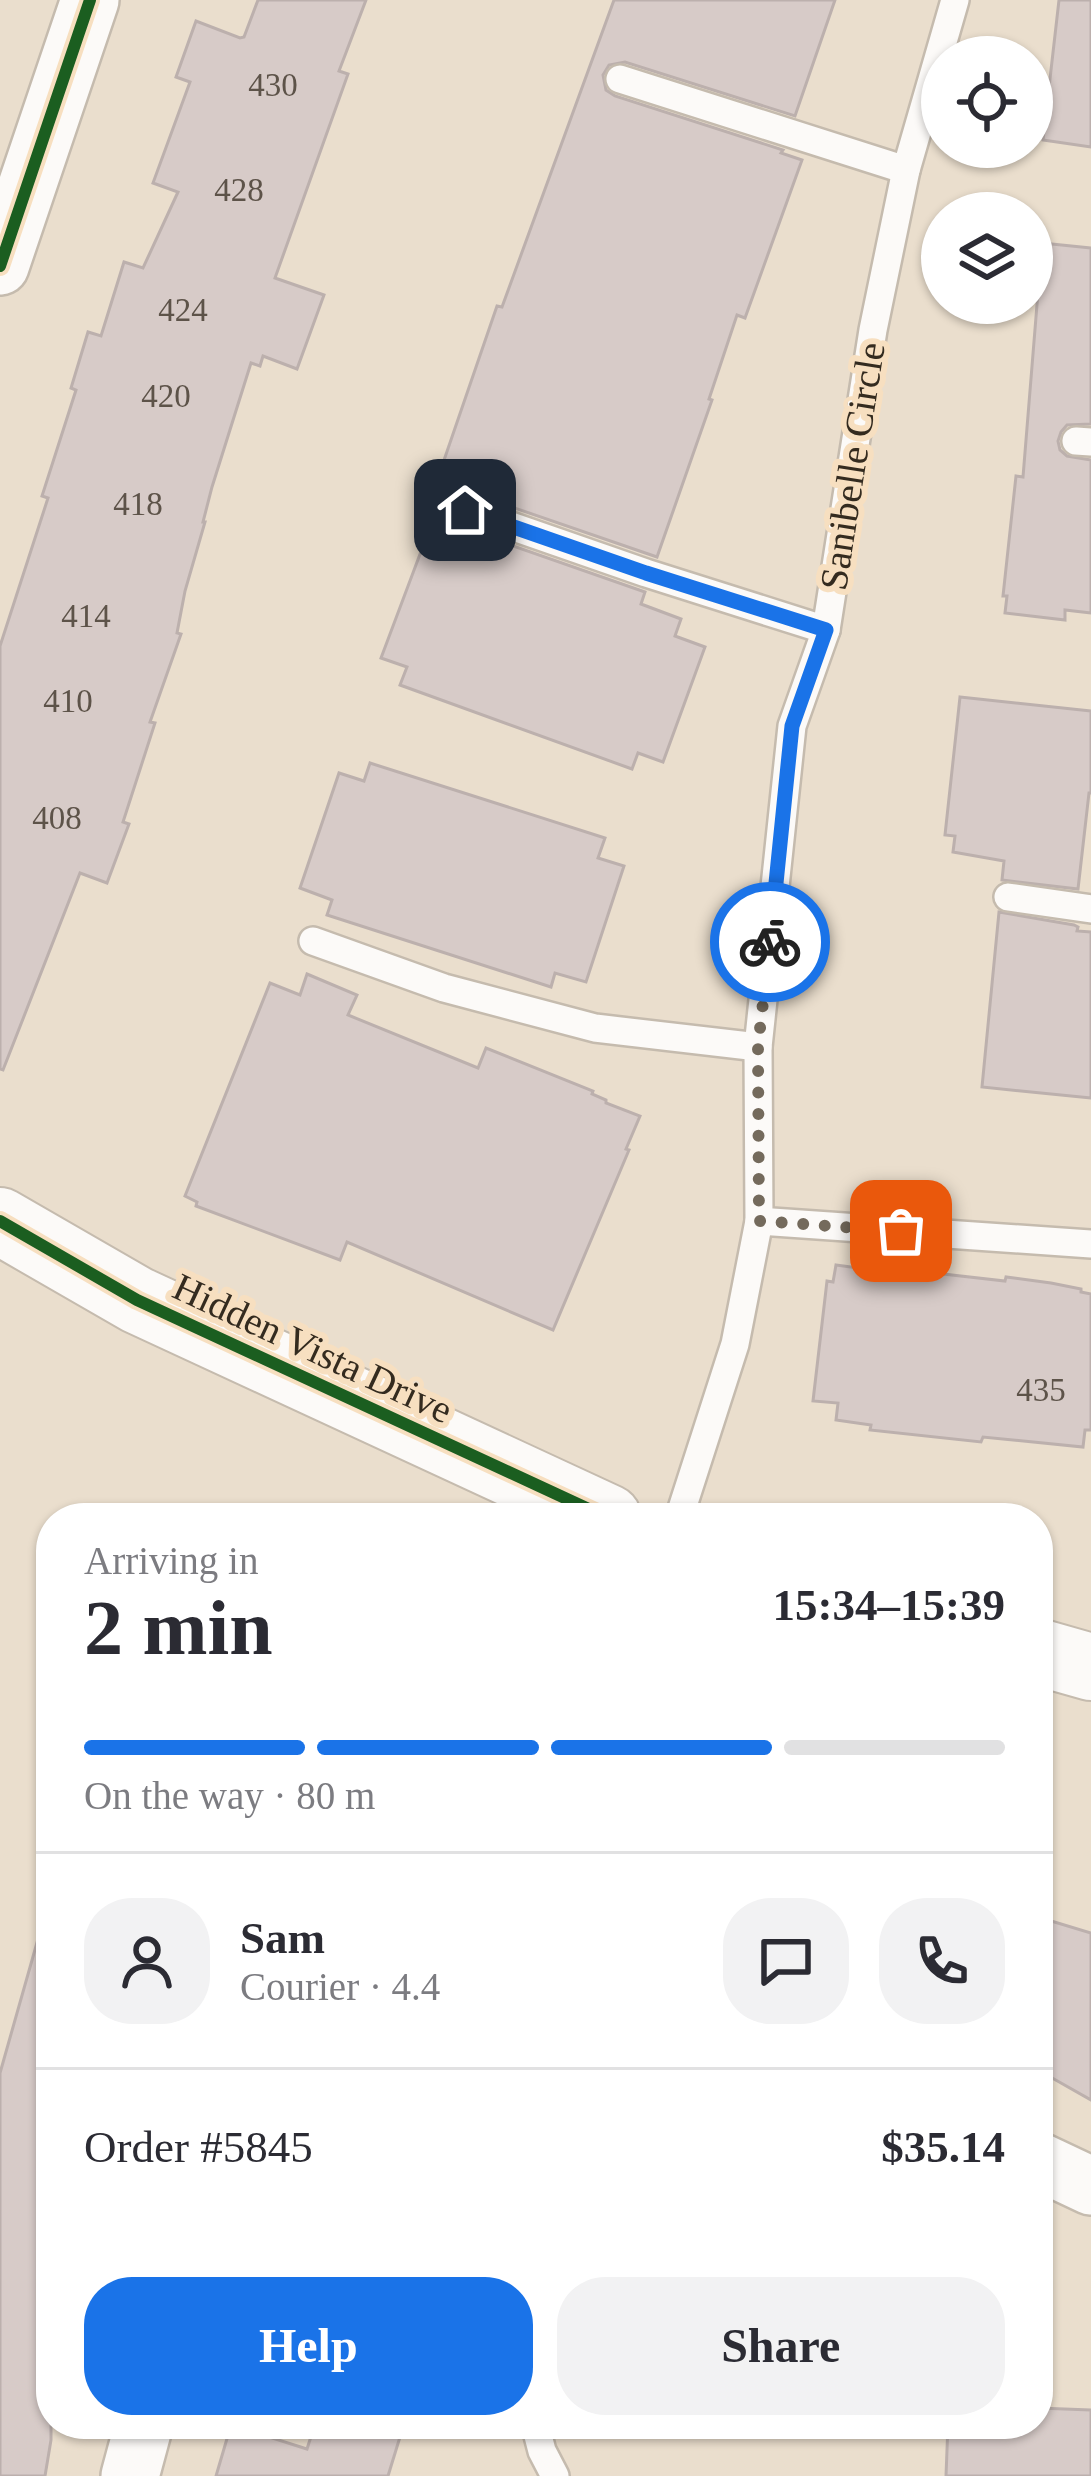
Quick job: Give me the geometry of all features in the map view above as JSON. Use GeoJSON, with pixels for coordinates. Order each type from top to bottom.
{"type":"FeatureCollection","features":[{"type":"Feature","properties":{"kind":"street"},"geometry":{"type":"LineString","coordinates":[[0,266],[90,0]]}},
{"type":"Feature","properties":{"kind":"street","name":"Hidden Vista Drive"},"geometry":{"type":"LineString","coordinates":[[0,1221],[137,1300],[576,1503]]}},
{"type":"Feature","properties":{"kind":"street"},"geometry":{"type":"LineString","coordinates":[[1053,1656],[1091,1667]]}},
{"type":"Feature","properties":{"kind":"street"},"geometry":{"type":"LineString","coordinates":[[1053,2168],[1091,2186]]}},
{"type":"Feature","properties":{"kind":"street"},"geometry":{"type":"LineString","coordinates":[[130,2476],[140,2439]]}},
{"type":"Feature","properties":{"kind":"lane","name":"Sanibelle Circle"},"geometry":{"type":"LineString","coordinates":[[684,1503],[735,1344],[759,1221],[758,1046],[792,726],[826,630],[873,330],[906,170],[955,0]]}},
{"type":"Feature","properties":{"kind":"lane"},"geometry":{"type":"LineString","coordinates":[[620,80],[906,170]]}},
{"type":"Feature","properties":{"kind":"lane"},"geometry":{"type":"LineString","coordinates":[[465,510],[826,630]]}},
{"type":"Feature","properties":{"kind":"lane"},"geometry":{"type":"LineString","coordinates":[[1008,897],[1091,909]]}},
{"type":"Feature","properties":{"kind":"lane"},"geometry":{"type":"LineString","coordinates":[[313,941],[444,988],[595,1028],[758,1046]]}},
{"type":"Feature","properties":{"kind":"lane"},"geometry":{"type":"LineString","coordinates":[[759,1221],[1091,1244]]}},
{"type":"Feature","properties":{"kind":"lane"},"geometry":{"type":"LineString","coordinates":[[539,2439],[555,2476]]}},
{"type":"Feature","properties":{"kind":"building"},"geometry":{"type":"Polygon","coordinates":[[[258,0],[366,0],[339,71],[348,74],[275,278],[324,295],[297,369],[263,356],[260,366],[251,363],[185,591],[177,633],[181,634],[150,722],[155,723],[123,822],[129,824],[107,883],[80,873],[3,1070],[0,646],[48,498],[42,496],[76,390],[71,388],[88,332],[101,336],[124,262],[143,268],[178,192],[153,183],[190,82],[176,77],[196,21],[244,37],[258,0]]]}},
{"type":"Feature","properties":{"kind":"building"},"geometry":{"type":"Polygon","coordinates":[[[614,0],[835,0],[795,116],[625,62],[609,65],[603,75],[606,90],[615,96],[802,160],[745,318],[737,315],[657,557],[471,493],[454,496],[448,505],[451,521],[459,527],[645,592],[641,604],[681,619],[675,636],[705,647],[663,762],[638,753],[632,769],[400,685],[407,667],[381,658],[452,469],[442,466],[497,306],[502,307],[614,0]]]}},
{"type":"Feature","properties":{"kind":"building"},"geometry":{"type":"Polygon","coordinates":[[[1059,0],[1091,0],[1091,147],[1053,141],[1053,52],[1059,0]]]}},
{"type":"Feature","properties":{"kind":"building"},"geometry":{"type":"Polygon","coordinates":[[[1053,244],[1091,248],[1091,424],[1067,425],[1058,441],[1067,456],[1091,460],[1091,613],[1065,610],[1065,620],[1005,613],[1016,476],[1023,477],[1035,324],[1053,324],[1053,244]]]}},
{"type":"Feature","properties":{"kind":"building"},"geometry":{"type":"Polygon","coordinates":[[[960,697],[1091,711],[1091,793],[1078,889],[1002,880],[1004,861],[953,852],[955,836],[945,835],[960,697]]]}},
{"type":"Feature","properties":{"kind":"building"},"geometry":{"type":"Polygon","coordinates":[[[370,763],[605,838],[598,858],[624,866],[586,982],[555,973],[551,987],[327,915],[332,900],[300,888],[339,773],[364,781],[370,763]]]}},
{"type":"Feature","properties":{"kind":"building"},"geometry":{"type":"Polygon","coordinates":[[[999,912],[1091,932],[1091,1098],[982,1087],[999,912]]]}},
{"type":"Feature","properties":{"kind":"building"},"geometry":{"type":"Polygon","coordinates":[[[307,974],[357,995],[348,1015],[478,1068],[486,1048],[593,1091],[606,1103],[640,1116],[553,1330],[347,1242],[340,1260],[196,1206],[197,1202],[185,1196],[270,983],[300,995],[307,974]]]}},
{"type":"Feature","properties":{"kind":"building"},"geometry":{"type":"Polygon","coordinates":[[[836,1265],[1005,1281],[1006,1277],[1091,1294],[1091,1430],[1085,1430],[1083,1447],[870,1430],[871,1425],[836,1420],[838,1403],[813,1401],[827,1281],[833,1282],[836,1265]]]}},
{"type":"Feature","properties":{"kind":"building"},"geometry":{"type":"Polygon","coordinates":[[[1053,1922],[1091,1933],[1091,2100],[1053,2078],[1053,1922]]]}},
{"type":"Feature","properties":{"kind":"building"},"geometry":{"type":"Polygon","coordinates":[[[36,1946],[36,2439],[51,2439],[45,2476],[0,2476],[0,2073],[36,1946]]]}},
{"type":"Feature","properties":{"kind":"building"},"geometry":{"type":"Polygon","coordinates":[[[1053,2409],[1091,2410],[1091,2476],[946,2476],[947,2439],[1053,2439],[1053,2409]]]}},
{"type":"Feature","properties":{"kind":"building"},"geometry":{"type":"Polygon","coordinates":[[[227,2439],[275,2439],[307,2449],[310,2439],[399,2439],[388,2476],[216,2476],[227,2439]]]}},
{"type":"Feature","properties":{"kind":"cycle path"},"geometry":{"type":"LineString","coordinates":[[0,266],[90,0]]}},
{"type":"Feature","properties":{"kind":"cycle path"},"geometry":{"type":"LineString","coordinates":[[0,1221],[137,1300],[576,1503]]}},
{"type":"Feature","properties":{"kind":"way so far"},"geometry":{"type":"LineString","coordinates":[[770,942],[758,1046],[759,1221],[901,1231]]}},
{"type":"Feature","properties":{"kind":"route"},"geometry":{"type":"LineString","coordinates":[[465,510],[826,630],[792,726],[770,942]]}}]}
